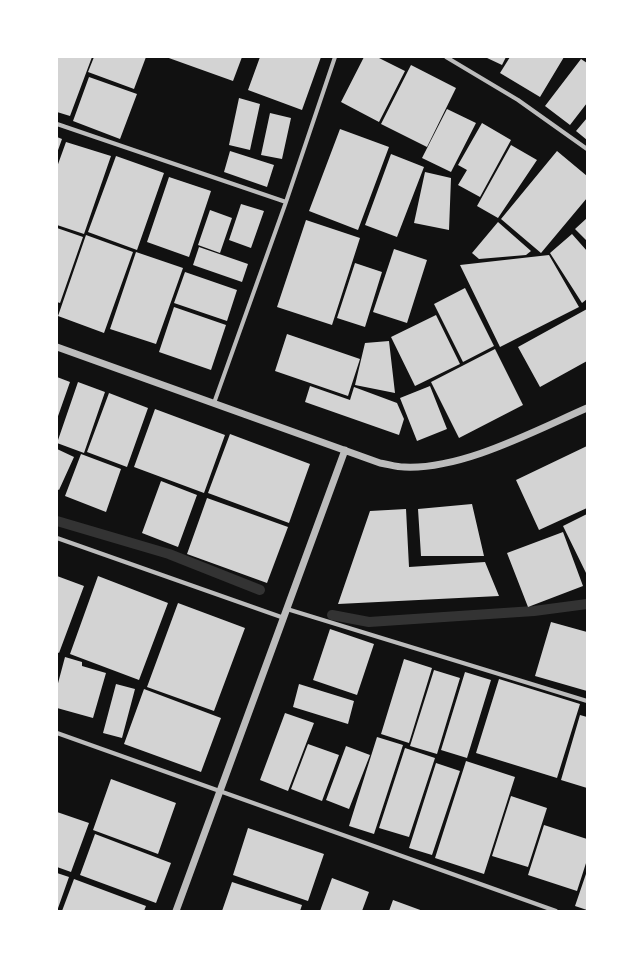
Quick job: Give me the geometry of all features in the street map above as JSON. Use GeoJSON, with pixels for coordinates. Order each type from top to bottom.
{"type":"FeatureCollection","features":[{"type":"Feature","properties":{"kind":"street"},"geometry":{"type":"LineString","coordinates":[[214,403],[286,202],[335,57]]}},
{"type":"Feature","properties":{"kind":"street"},"geometry":{"type":"LineString","coordinates":[[446,57],[518,100],[587,149]]}},
{"type":"Feature","properties":{"kind":"street"},"geometry":{"type":"LineString","coordinates":[[57,124],[286,202]]}},
{"type":"Feature","properties":{"kind":"street"},"geometry":{"type":"LineString","coordinates":[[57,347],[380,463],[404,467],[432,466],[490,450],[587,408]]}},
{"type":"Feature","properties":{"kind":"street"},"geometry":{"type":"LineString","coordinates":[[176,911],[345,450]]}},
{"type":"Feature","properties":{"kind":"street"},"geometry":{"type":"LineString","coordinates":[[57,538],[284,618]]}},
{"type":"Feature","properties":{"kind":"street"},"geometry":{"type":"LineString","coordinates":[[287,609],[587,701]]}},
{"type":"Feature","properties":{"kind":"street"},"geometry":{"type":"LineString","coordinates":[[57,733],[556,911]]}},
{"type":"Feature","properties":{"kind":"building"},"geometry":{"type":"Polygon","coordinates":[[[57,57],[92,57],[70,116],[57,112],[57,57]]]}},
{"type":"Feature","properties":{"kind":"building"},"geometry":{"type":"Polygon","coordinates":[[[94,57],[146,57],[134,89],[88,72],[94,57]]]}},
{"type":"Feature","properties":{"kind":"building"},"geometry":{"type":"Polygon","coordinates":[[[166,57],[242,57],[233,81],[166,57]]]}},
{"type":"Feature","properties":{"kind":"building"},"geometry":{"type":"Polygon","coordinates":[[[260,57],[321,57],[302,110],[248,90],[260,57]]]}},
{"type":"Feature","properties":{"kind":"building"},"geometry":{"type":"Polygon","coordinates":[[[364,57],[377,57],[405,71],[379,122],[341,102],[364,57]]]}},
{"type":"Feature","properties":{"kind":"building"},"geometry":{"type":"Polygon","coordinates":[[[485,57],[506,57],[502,65],[485,57]]]}},
{"type":"Feature","properties":{"kind":"building"},"geometry":{"type":"Polygon","coordinates":[[[510,57],[564,57],[540,97],[500,73],[510,57]]]}},
{"type":"Feature","properties":{"kind":"building"},"geometry":{"type":"Polygon","coordinates":[[[581,59],[587,63],[587,103],[570,125],[545,106],[581,59]]]}},
{"type":"Feature","properties":{"kind":"building"},"geometry":{"type":"Polygon","coordinates":[[[411,65],[456,88],[427,147],[381,124],[411,65]]]}},
{"type":"Feature","properties":{"kind":"building"},"geometry":{"type":"Polygon","coordinates":[[[89,77],[137,94],[120,139],[73,121],[89,77]]]}},
{"type":"Feature","properties":{"kind":"building"},"geometry":{"type":"Polygon","coordinates":[[[239,98],[260,104],[250,150],[229,145],[239,98]]]}},
{"type":"Feature","properties":{"kind":"building"},"geometry":{"type":"Polygon","coordinates":[[[447,109],[476,123],[451,172],[422,158],[447,109]]]}},
{"type":"Feature","properties":{"kind":"building"},"geometry":{"type":"Polygon","coordinates":[[[270,113],[291,118],[282,159],[261,155],[270,113]]]}},
{"type":"Feature","properties":{"kind":"building"},"geometry":{"type":"Polygon","coordinates":[[[587,118],[587,140],[576,131],[587,118]]]}},
{"type":"Feature","properties":{"kind":"building"},"geometry":{"type":"Polygon","coordinates":[[[482,123],[511,140],[480,197],[458,185],[467,170],[458,165],[482,123]]]}},
{"type":"Feature","properties":{"kind":"building"},"geometry":{"type":"Polygon","coordinates":[[[340,129],[389,147],[358,230],[309,211],[340,129]]]}},
{"type":"Feature","properties":{"kind":"building"},"geometry":{"type":"Polygon","coordinates":[[[57,137],[62,139],[57,153],[57,137]]]}},
{"type":"Feature","properties":{"kind":"building"},"geometry":{"type":"Polygon","coordinates":[[[66,142],[111,156],[84,234],[57,225],[57,167],[66,142]]]}},
{"type":"Feature","properties":{"kind":"building"},"geometry":{"type":"Polygon","coordinates":[[[511,145],[537,160],[498,218],[477,206],[511,145]]]}},
{"type":"Feature","properties":{"kind":"building"},"geometry":{"type":"Polygon","coordinates":[[[230,151],[274,165],[267,187],[224,172],[230,151]]]}},
{"type":"Feature","properties":{"kind":"building"},"geometry":{"type":"Polygon","coordinates":[[[557,151],[587,176],[587,198],[541,253],[501,219],[557,151]]]}},
{"type":"Feature","properties":{"kind":"building"},"geometry":{"type":"Polygon","coordinates":[[[391,154],[424,167],[397,237],[365,225],[391,154]]]}},
{"type":"Feature","properties":{"kind":"building"},"geometry":{"type":"Polygon","coordinates":[[[116,156],[164,173],[137,250],[88,232],[116,156]]]}},
{"type":"Feature","properties":{"kind":"building"},"geometry":{"type":"Polygon","coordinates":[[[425,172],[451,178],[449,230],[414,223],[425,172]]]}},
{"type":"Feature","properties":{"kind":"building"},"geometry":{"type":"Polygon","coordinates":[[[169,177],[211,191],[189,257],[147,242],[169,177]]]}},
{"type":"Feature","properties":{"kind":"building"},"geometry":{"type":"Polygon","coordinates":[[[241,204],[264,211],[251,248],[229,240],[241,204]]]}},
{"type":"Feature","properties":{"kind":"building"},"geometry":{"type":"Polygon","coordinates":[[[210,210],[232,218],[220,253],[198,245],[210,210]]]}},
{"type":"Feature","properties":{"kind":"building"},"geometry":{"type":"Polygon","coordinates":[[[587,218],[587,241],[575,229],[587,218]]]}},
{"type":"Feature","properties":{"kind":"building"},"geometry":{"type":"Polygon","coordinates":[[[306,220],[360,238],[332,325],[277,307],[306,220]]]}},
{"type":"Feature","properties":{"kind":"building"},"geometry":{"type":"Polygon","coordinates":[[[498,222],[531,251],[526,255],[479,259],[472,253],[498,222]]]}},
{"type":"Feature","properties":{"kind":"building"},"geometry":{"type":"Polygon","coordinates":[[[57,228],[83,237],[60,303],[57,302],[57,228]]]}},
{"type":"Feature","properties":{"kind":"building"},"geometry":{"type":"Polygon","coordinates":[[[572,234],[587,251],[587,299],[582,303],[550,253],[572,234]]]}},
{"type":"Feature","properties":{"kind":"building"},"geometry":{"type":"Polygon","coordinates":[[[86,235],[133,252],[104,333],[58,316],[86,235]]]}},
{"type":"Feature","properties":{"kind":"building"},"geometry":{"type":"Polygon","coordinates":[[[199,247],[248,264],[242,282],[193,265],[199,247]]]}},
{"type":"Feature","properties":{"kind":"building"},"geometry":{"type":"Polygon","coordinates":[[[394,249],[427,260],[407,323],[373,312],[394,249]]]}},
{"type":"Feature","properties":{"kind":"building"},"geometry":{"type":"Polygon","coordinates":[[[136,252],[183,268],[156,344],[110,329],[136,252]]]}},
{"type":"Feature","properties":{"kind":"building"},"geometry":{"type":"Polygon","coordinates":[[[549,255],[579,307],[500,347],[460,265],[549,255]]]}},
{"type":"Feature","properties":{"kind":"building"},"geometry":{"type":"Polygon","coordinates":[[[355,263],[382,272],[365,327],[337,318],[355,263]]]}},
{"type":"Feature","properties":{"kind":"building"},"geometry":{"type":"Polygon","coordinates":[[[185,272],[237,290],[227,321],[174,303],[185,272]]]}},
{"type":"Feature","properties":{"kind":"building"},"geometry":{"type":"Polygon","coordinates":[[[465,288],[494,346],[463,362],[434,304],[465,288]]]}},
{"type":"Feature","properties":{"kind":"building"},"geometry":{"type":"Polygon","coordinates":[[[174,307],[226,325],[211,370],[159,352],[174,307]]]}},
{"type":"Feature","properties":{"kind":"building"},"geometry":{"type":"Polygon","coordinates":[[[587,309],[587,361],[540,387],[518,347],[587,309]]]}},
{"type":"Feature","properties":{"kind":"building"},"geometry":{"type":"Polygon","coordinates":[[[436,315],[460,364],[415,386],[391,337],[436,315]]]}},
{"type":"Feature","properties":{"kind":"building"},"geometry":{"type":"Polygon","coordinates":[[[287,334],[360,359],[348,396],[275,371],[287,334]]]}},
{"type":"Feature","properties":{"kind":"building"},"geometry":{"type":"Polygon","coordinates":[[[389,341],[395,393],[355,385],[365,343],[389,341]]]}},
{"type":"Feature","properties":{"kind":"building"},"geometry":{"type":"Polygon","coordinates":[[[495,349],[523,405],[459,438],[431,382],[495,349]]]}},
{"type":"Feature","properties":{"kind":"building"},"geometry":{"type":"Polygon","coordinates":[[[57,377],[70,382],[57,419],[57,377]]]}},
{"type":"Feature","properties":{"kind":"building"},"geometry":{"type":"Polygon","coordinates":[[[78,382],[105,392],[84,453],[57,443],[78,382]]]}},
{"type":"Feature","properties":{"kind":"building"},"geometry":{"type":"Polygon","coordinates":[[[310,386],[350,400],[354,387],[397,403],[404,419],[399,435],[305,402],[310,386]]]}},
{"type":"Feature","properties":{"kind":"building"},"geometry":{"type":"Polygon","coordinates":[[[430,386],[447,429],[417,441],[400,398],[430,386]]]}},
{"type":"Feature","properties":{"kind":"building"},"geometry":{"type":"Polygon","coordinates":[[[109,393],[148,408],[127,467],[87,452],[109,393]]]}},
{"type":"Feature","properties":{"kind":"building"},"geometry":{"type":"Polygon","coordinates":[[[155,409],[225,435],[204,493],[134,467],[155,409]]]}},
{"type":"Feature","properties":{"kind":"building"},"geometry":{"type":"Polygon","coordinates":[[[230,434],[310,464],[289,523],[208,493],[230,434]]]}},
{"type":"Feature","properties":{"kind":"building"},"geometry":{"type":"Polygon","coordinates":[[[587,446],[587,508],[539,530],[516,480],[587,446]]]}},
{"type":"Feature","properties":{"kind":"building"},"geometry":{"type":"Polygon","coordinates":[[[57,449],[74,457],[59,490],[57,489],[57,449]]]}},
{"type":"Feature","properties":{"kind":"building"},"geometry":{"type":"Polygon","coordinates":[[[81,454],[121,469],[106,512],[65,496],[81,454]]]}},
{"type":"Feature","properties":{"kind":"building"},"geometry":{"type":"Polygon","coordinates":[[[161,481],[197,495],[178,547],[142,533],[161,481]]]}},
{"type":"Feature","properties":{"kind":"building"},"geometry":{"type":"Polygon","coordinates":[[[207,498],[288,527],[267,583],[187,554],[207,498]]]}},
{"type":"Feature","properties":{"kind":"building"},"geometry":{"type":"Polygon","coordinates":[[[472,504],[484,556],[421,556],[418,509],[472,504]]]}},
{"type":"Feature","properties":{"kind":"building"},"geometry":{"type":"Polygon","coordinates":[[[406,509],[409,567],[485,562],[499,596],[338,604],[370,511],[406,509]]]}},
{"type":"Feature","properties":{"kind":"building"},"geometry":{"type":"Polygon","coordinates":[[[587,514],[587,575],[563,526],[587,514]]]}},
{"type":"Feature","properties":{"kind":"building"},"geometry":{"type":"Polygon","coordinates":[[[563,532],[583,586],[528,607],[507,553],[563,532]]]}},
{"type":"Feature","properties":{"kind":"building"},"geometry":{"type":"Polygon","coordinates":[[[57,576],[84,586],[59,653],[57,652],[57,576]]]}},
{"type":"Feature","properties":{"kind":"building"},"geometry":{"type":"Polygon","coordinates":[[[98,576],[168,603],[139,680],[70,654],[98,576]]]}},
{"type":"Feature","properties":{"kind":"building"},"geometry":{"type":"Polygon","coordinates":[[[178,603],[245,628],[214,711],[147,687],[178,603]]]}},
{"type":"Feature","properties":{"kind":"building"},"geometry":{"type":"Polygon","coordinates":[[[551,622],[587,632],[587,691],[535,676],[551,622]]]}},
{"type":"Feature","properties":{"kind":"building"},"geometry":{"type":"Polygon","coordinates":[[[330,629],[374,644],[357,695],[313,680],[330,629]]]}},
{"type":"Feature","properties":{"kind":"building"},"geometry":{"type":"Polygon","coordinates":[[[65,657],[82,662],[82,666],[106,673],[93,718],[57,708],[57,687],[65,657]]]}},
{"type":"Feature","properties":{"kind":"building"},"geometry":{"type":"Polygon","coordinates":[[[404,659],[432,668],[409,743],[381,734],[404,659]]]}},
{"type":"Feature","properties":{"kind":"building"},"geometry":{"type":"Polygon","coordinates":[[[434,670],[460,678],[437,754],[410,746],[434,670]]]}},
{"type":"Feature","properties":{"kind":"building"},"geometry":{"type":"Polygon","coordinates":[[[465,672],[491,680],[467,758],[441,750],[465,672]]]}},
{"type":"Feature","properties":{"kind":"building"},"geometry":{"type":"Polygon","coordinates":[[[499,679],[580,704],[557,778],[476,753],[499,679]]]}},
{"type":"Feature","properties":{"kind":"building"},"geometry":{"type":"Polygon","coordinates":[[[116,684],[135,689],[122,738],[103,733],[116,684]]]}},
{"type":"Feature","properties":{"kind":"building"},"geometry":{"type":"Polygon","coordinates":[[[299,684],[354,701],[348,724],[293,707],[299,684]]]}},
{"type":"Feature","properties":{"kind":"building"},"geometry":{"type":"Polygon","coordinates":[[[144,689],[221,718],[201,772],[124,744],[144,689]]]}},
{"type":"Feature","properties":{"kind":"building"},"geometry":{"type":"Polygon","coordinates":[[[285,713],[314,723],[288,791],[260,780],[285,713]]]}},
{"type":"Feature","properties":{"kind":"building"},"geometry":{"type":"Polygon","coordinates":[[[580,715],[587,717],[587,788],[561,780],[580,715]]]}},
{"type":"Feature","properties":{"kind":"building"},"geometry":{"type":"Polygon","coordinates":[[[377,737],[403,745],[374,834],[349,826],[377,737]]]}},
{"type":"Feature","properties":{"kind":"building"},"geometry":{"type":"Polygon","coordinates":[[[308,744],[339,755],[322,801],[291,789],[308,744]]]}},
{"type":"Feature","properties":{"kind":"building"},"geometry":{"type":"Polygon","coordinates":[[[346,746],[370,755],[349,809],[326,800],[346,746]]]}},
{"type":"Feature","properties":{"kind":"building"},"geometry":{"type":"Polygon","coordinates":[[[405,748],[435,758],[409,837],[379,828],[405,748]]]}},
{"type":"Feature","properties":{"kind":"building"},"geometry":{"type":"Polygon","coordinates":[[[466,761],[515,777],[484,874],[435,858],[466,761]]]}},
{"type":"Feature","properties":{"kind":"building"},"geometry":{"type":"Polygon","coordinates":[[[436,763],[460,771],[432,855],[409,848],[436,763]]]}},
{"type":"Feature","properties":{"kind":"building"},"geometry":{"type":"Polygon","coordinates":[[[111,779],[176,803],[158,854],[93,830],[111,779]]]}},
{"type":"Feature","properties":{"kind":"building"},"geometry":{"type":"Polygon","coordinates":[[[511,796],[547,808],[528,867],[492,856],[511,796]]]}},
{"type":"Feature","properties":{"kind":"building"},"geometry":{"type":"Polygon","coordinates":[[[57,812],[89,823],[71,872],[57,867],[57,812]]]}},
{"type":"Feature","properties":{"kind":"building"},"geometry":{"type":"Polygon","coordinates":[[[544,825],[587,839],[587,860],[577,891],[528,875],[544,825]]]}},
{"type":"Feature","properties":{"kind":"building"},"geometry":{"type":"Polygon","coordinates":[[[248,828],[324,854],[308,901],[233,875],[248,828]]]}},
{"type":"Feature","properties":{"kind":"building"},"geometry":{"type":"Polygon","coordinates":[[[95,834],[171,863],[156,903],[80,875],[95,834]]]}},
{"type":"Feature","properties":{"kind":"building"},"geometry":{"type":"Polygon","coordinates":[[[587,871],[587,910],[575,906],[587,871]]]}},
{"type":"Feature","properties":{"kind":"building"},"geometry":{"type":"Polygon","coordinates":[[[57,873],[69,877],[57,911],[57,873]]]}},
{"type":"Feature","properties":{"kind":"building"},"geometry":{"type":"Polygon","coordinates":[[[332,878],[369,892],[362,911],[320,911],[332,878]]]}},
{"type":"Feature","properties":{"kind":"building"},"geometry":{"type":"Polygon","coordinates":[[[74,879],[146,906],[144,911],[62,911],[74,879]]]}},
{"type":"Feature","properties":{"kind":"building"},"geometry":{"type":"Polygon","coordinates":[[[232,882],[302,905],[300,911],[222,911],[232,882]]]}},
{"type":"Feature","properties":{"kind":"building"},"geometry":{"type":"Polygon","coordinates":[[[393,900],[423,911],[389,911],[393,900]]]}},
{"type":"Feature","properties":{"kind":"waterway"},"geometry":{"type":"LineString","coordinates":[[57,521],[169,554],[260,590]]}},
{"type":"Feature","properties":{"kind":"waterway"},"geometry":{"type":"LineString","coordinates":[[332,615],[369,622],[534,611],[587,604]]}}]}
